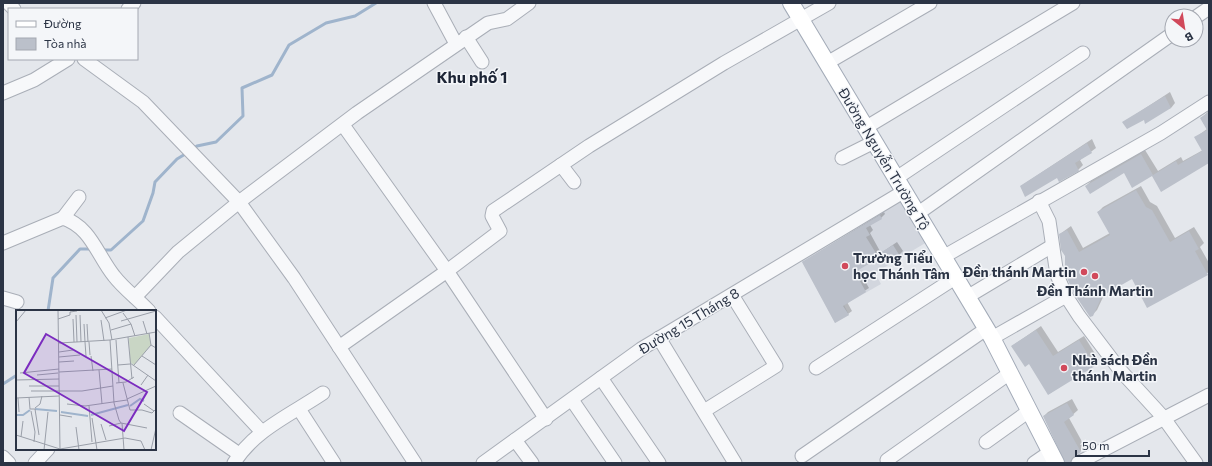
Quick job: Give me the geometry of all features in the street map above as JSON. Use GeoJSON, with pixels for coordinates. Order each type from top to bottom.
{"type":"FeatureCollection","features":[{"type":"Feature","properties":{"kind":"main road","name":"Đường Nguyễn Trường Tộ"},"geometry":{"type":"LineString","coordinates":[[791,3],[989,333],[1053,458]]}},
{"type":"Feature","properties":{"kind":"street"},"geometry":{"type":"LineString","coordinates":[[434,3],[462,41],[482,62]]}},
{"type":"Feature","properties":{"kind":"street"},"geometry":{"type":"LineString","coordinates":[[63,218],[82,228],[114,276],[141,306],[178,252],[239,202],[343,125],[488,22],[507,19],[529,3]]}},
{"type":"Feature","properties":{"kind":"street"},"geometry":{"type":"LineString","coordinates":[[339,347],[448,271],[500,231],[492,216],[493,211],[561,165],[717,67],[829,3]]}},
{"type":"Feature","properties":{"kind":"street"},"geometry":{"type":"LineString","coordinates":[[827,63],[930,3]]}},
{"type":"Feature","properties":{"kind":"street"},"geometry":{"type":"LineString","coordinates":[[866,128],[1073,3]]}},
{"type":"Feature","properties":{"kind":"street"},"geometry":{"type":"LineString","coordinates":[[917,214],[1164,40]]}},
{"type":"Feature","properties":{"kind":"street","name":"Đường 15 Tháng 8"},"geometry":{"type":"LineString","coordinates":[[482,463],[659,338],[732,295],[899,185],[1083,53]]}},
{"type":"Feature","properties":{"kind":"street"},"geometry":{"type":"LineString","coordinates":[[3,93],[34,80],[61,60]]}},
{"type":"Feature","properties":{"kind":"street"},"geometry":{"type":"LineString","coordinates":[[85,60],[143,102],[191,150],[239,202],[294,278],[415,463]]}},
{"type":"Feature","properties":{"kind":"street"},"geometry":{"type":"LineString","coordinates":[[943,257],[1039,201],[1161,133],[1209,102]]}},
{"type":"Feature","properties":{"kind":"street"},"geometry":{"type":"LineString","coordinates":[[343,125],[448,271],[546,419]]}},
{"type":"Feature","properties":{"kind":"street"},"geometry":{"type":"LineString","coordinates":[[842,158],[874,142]]}},
{"type":"Feature","properties":{"kind":"street"},"geometry":{"type":"LineString","coordinates":[[561,165],[574,182]]}},
{"type":"Feature","properties":{"kind":"street"},"geometry":{"type":"LineString","coordinates":[[3,243],[63,218],[79,198]]}},
{"type":"Feature","properties":{"kind":"street"},"geometry":{"type":"LineString","coordinates":[[1039,201],[1049,220],[1052,230],[1052,246],[1057,275],[1066,296],[1120,370],[1163,418],[1196,463]]}},
{"type":"Feature","properties":{"kind":"street"},"geometry":{"type":"LineString","coordinates":[[967,297],[1052,246]]}},
{"type":"Feature","properties":{"kind":"street"},"geometry":{"type":"LineString","coordinates":[[816,368],[955,278]]}},
{"type":"Feature","properties":{"kind":"street"},"geometry":{"type":"LineString","coordinates":[[704,411],[776,366],[732,295]]}},
{"type":"Feature","properties":{"kind":"street"},"geometry":{"type":"LineString","coordinates":[[802,456],[989,333],[1066,296]]}},
{"type":"Feature","properties":{"kind":"street"},"geometry":{"type":"LineString","coordinates":[[3,298],[17,302]]}},
{"type":"Feature","properties":{"kind":"street"},"geometry":{"type":"LineString","coordinates":[[156,319],[262,432]]}},
{"type":"Feature","properties":{"kind":"street"},"geometry":{"type":"LineString","coordinates":[[659,338],[735,463]]}},
{"type":"Feature","properties":{"kind":"street"},"geometry":{"type":"LineString","coordinates":[[888,460],[1010,373]]}},
{"type":"Feature","properties":{"kind":"street"},"geometry":{"type":"LineString","coordinates":[[601,378],[659,463]]}},
{"type":"Feature","properties":{"kind":"street"},"geometry":{"type":"LineString","coordinates":[[180,413],[237,459],[262,432],[299,410],[323,393]]}},
{"type":"Feature","properties":{"kind":"street"},"geometry":{"type":"LineString","coordinates":[[1078,463],[1209,395]]}},
{"type":"Feature","properties":{"kind":"street"},"geometry":{"type":"LineString","coordinates":[[572,400],[615,463]]}},
{"type":"Feature","properties":{"kind":"street"},"geometry":{"type":"LineString","coordinates":[[299,410],[334,463]]}},
{"type":"Feature","properties":{"kind":"street"},"geometry":{"type":"LineString","coordinates":[[986,442],[1029,412]]}},
{"type":"Feature","properties":{"kind":"street"},"geometry":{"type":"LineString","coordinates":[[515,440],[532,463]]}},
{"type":"Feature","properties":{"kind":"street"},"geometry":{"type":"LineString","coordinates":[[35,463],[47,450]]}},
{"type":"Feature","properties":{"kind":"street"},"geometry":{"type":"LineString","coordinates":[[3,457],[9,463]]}},
{"type":"Feature","properties":{"kind":"street"},"geometry":{"type":"LineString","coordinates":[[1034,463],[1053,458]]}},
{"type":"Feature","properties":{"kind":"shaded area","name":"Trường Tiểu học Thánh Tâm"},"geometry":{"type":"Polygon","coordinates":[[[900,198],[927,242],[875,273],[881,284],[844,305],[849,315],[835,323],[800,258],[900,198]]]}},
{"type":"Feature","properties":{"kind":"building"},"geometry":{"type":"Polygon","coordinates":[[[1165,96],[1171,108],[1145,124],[1144,120],[1127,129],[1122,122],[1165,96]]]}},
{"type":"Feature","properties":{"kind":"building"},"geometry":{"type":"Polygon","coordinates":[[[1209,112],[1209,163],[1161,192],[1152,176],[1132,188],[1124,173],[1090,194],[1085,186],[1141,154],[1153,175],[1176,161],[1178,165],[1202,151],[1194,137],[1207,130],[1200,118],[1209,112]]]}},
{"type":"Feature","properties":{"kind":"building"},"geometry":{"type":"Polygon","coordinates":[[[1087,143],[1092,153],[1075,163],[1079,171],[1059,182],[1057,178],[1025,197],[1020,186],[1087,143]]]}},
{"type":"Feature","properties":{"kind":"building"},"geometry":{"type":"Polygon","coordinates":[[[1136,190],[1146,207],[1152,210],[1170,242],[1189,231],[1199,249],[1195,251],[1208,275],[1147,308],[1132,279],[1102,296],[1093,316],[1090,317],[1073,292],[1065,273],[1065,256],[1061,250],[1059,234],[1067,230],[1079,252],[1110,235],[1097,212],[1136,190]]]}},
{"type":"Feature","properties":{"kind":"building"},"geometry":{"type":"Polygon","coordinates":[[[880,215],[882,219],[866,228],[870,235],[866,237],[879,258],[855,272],[866,292],[843,306],[849,315],[835,323],[802,262],[880,215]]]}},
{"type":"Feature","properties":{"kind":"building"},"geometry":{"type":"Polygon","coordinates":[[[893,245],[900,256],[887,264],[880,253],[893,245]]]}},
{"type":"Feature","properties":{"kind":"building","name":"Nhà sách Đền thánh Martin"},"geometry":{"type":"Polygon","coordinates":[[[1036,330],[1053,356],[1079,340],[1095,366],[1048,395],[1029,364],[1025,367],[1011,346],[1036,330]]]}},
{"type":"Feature","properties":{"kind":"building"},"geometry":{"type":"Polygon","coordinates":[[[1067,403],[1074,415],[1064,422],[1081,452],[1072,458],[1070,463],[1065,463],[1043,416],[1067,403]]]}},
{"type":"Feature","properties":{"kind":"waterway"},"geometry":{"type":"LineString","coordinates":[[193,149],[197,146],[216,142],[243,116],[242,88],[272,75],[289,45],[326,23],[355,16],[376,3]]}},
{"type":"Feature","properties":{"kind":"waterway"},"geometry":{"type":"LineString","coordinates":[[102,250],[111,250],[143,221],[153,193],[155,182],[177,159],[187,153]]}},
{"type":"Feature","properties":{"kind":"waterway"},"geometry":{"type":"LineString","coordinates":[[48,310],[53,278],[80,249],[93,249]]}},
{"type":"Feature","properties":{"kind":"waterway"},"geometry":{"type":"LineString","coordinates":[[3,384],[16,376]]}},
{"type":"Feature","properties":{"kind":"place","name":"Trường Tiểu học Thánh Tâm"},"geometry":{"type":"Point","coordinates":[845,266]}},
{"type":"Feature","properties":{"kind":"place","name":"Đền thánh Martin"},"geometry":{"type":"Point","coordinates":[1084,272]}},
{"type":"Feature","properties":{"kind":"place","name":"Đền Thánh Martin"},"geometry":{"type":"Point","coordinates":[1095,276]}},
{"type":"Feature","properties":{"kind":"place","name":"Nhà sách Đền thánh Martin"},"geometry":{"type":"Point","coordinates":[1064,368]}},
{"type":"Feature","properties":{"kind":"district","name":"Khu phố 1"},"geometry":{"type":"Point","coordinates":[472,77]}}]}
